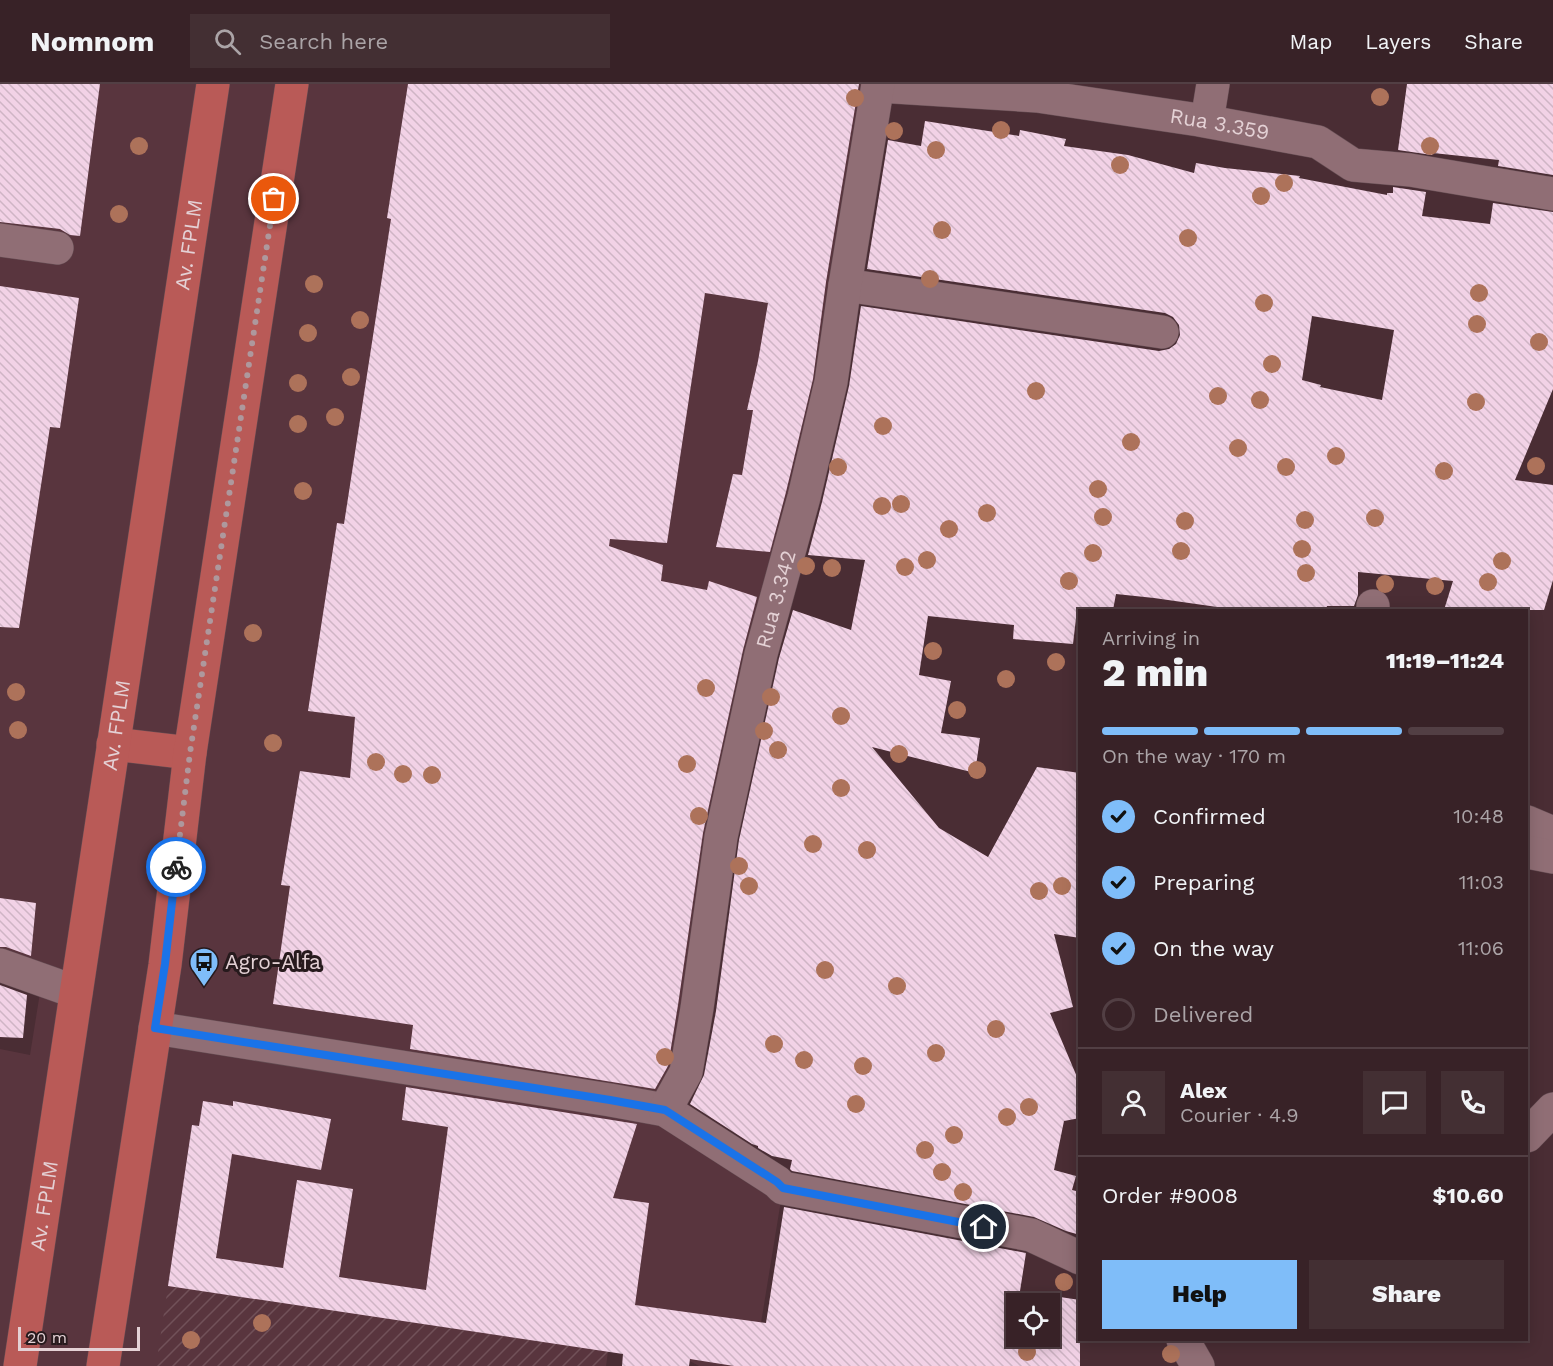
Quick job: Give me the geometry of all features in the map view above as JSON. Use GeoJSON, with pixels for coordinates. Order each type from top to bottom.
{"type":"FeatureCollection","features":[{"type":"Feature","properties":{"kind":"main road","name":"Av. FPLM"},"geometry":{"type":"LineString","coordinates":[[20,1366],[213,84]]}},
{"type":"Feature","properties":{"kind":"main road"},"geometry":{"type":"LineString","coordinates":[[103,1366],[165,964],[190,753],[292,84]]}},
{"type":"Feature","properties":{"kind":"main road"},"geometry":{"type":"LineString","coordinates":[[113,744],[190,753]]}},
{"type":"Feature","properties":{"kind":"street"},"geometry":{"type":"LineString","coordinates":[[1207,121],[1213,84]]}},
{"type":"Feature","properties":{"kind":"street","name":"Rua 3.359"},"geometry":{"type":"LineString","coordinates":[[878,85],[1037,90],[1318,142],[1353,165],[1410,170],[1553,194]]}},
{"type":"Feature","properties":{"kind":"street","name":"Rua 3.342"},"geometry":{"type":"LineString","coordinates":[[665,1110],[687,1072],[721,837],[761,654],[804,497],[831,382],[878,85]]}},
{"type":"Feature","properties":{"kind":"street"},"geometry":{"type":"LineString","coordinates":[[0,240],[57,248]]}},
{"type":"Feature","properties":{"kind":"street"},"geometry":{"type":"LineString","coordinates":[[845,285],[1162,332]]}},
{"type":"Feature","properties":{"kind":"street"},"geometry":{"type":"LineString","coordinates":[[1528,822],[1553,833]]}},
{"type":"Feature","properties":{"kind":"street"},"geometry":{"type":"LineString","coordinates":[[1528,852],[1553,857]]}},
{"type":"Feature","properties":{"kind":"street"},"geometry":{"type":"LineString","coordinates":[[0,965],[76,992]]}},
{"type":"Feature","properties":{"kind":"street"},"geometry":{"type":"LineString","coordinates":[[155,1028],[665,1110],[783,1188],[1030,1235],[1078,1257]]}},
{"type":"Feature","properties":{"kind":"street"},"geometry":{"type":"LineString","coordinates":[[1528,1136],[1553,1109]]}},
{"type":"Feature","properties":{"kind":"street"},"geometry":{"type":"LineString","coordinates":[[1184,1341],[1198,1366]]}},
{"type":"Feature","properties":{"kind":"shaded area"},"geometry":{"type":"Polygon","coordinates":[[[0,84],[878,84],[665,1110],[783,1188],[754,1366],[699,1366],[686,1359],[597,1346],[594,1366],[0,1366],[0,1049],[30,1055],[42,980],[0,965],[0,84]]]}},
{"type":"Feature","properties":{"kind":"shaded area"},"geometry":{"type":"Polygon","coordinates":[[[168,1286],[608,1351],[606,1366],[156,1366],[168,1286]]]}},
{"type":"Feature","properties":{"kind":"building"},"geometry":{"type":"Polygon","coordinates":[[[0,84],[100,84],[80,236],[70,235],[60,229],[0,222],[0,84]]]}},
{"type":"Feature","properties":{"kind":"building"},"geometry":{"type":"Polygon","coordinates":[[[408,84],[859,84],[826,282],[813,379],[770,552],[716,547],[733,474],[742,475],[753,410],[747,410],[768,303],[705,293],[667,543],[610,539],[609,546],[663,565],[661,581],[707,590],[709,581],[757,597],[743,650],[703,833],[668,1066],[655,1089],[410,1049],[413,1025],[273,1004],[290,886],[281,885],[300,771],[350,778],[355,717],[308,711],[337,523],[344,524],[391,219],[387,218],[408,84]]]}},
{"type":"Feature","properties":{"kind":"building"},"geometry":{"type":"Polygon","coordinates":[[[1407,84],[1553,84],[1553,175],[1498,166],[1499,160],[1398,150],[1407,84]]]}},
{"type":"Feature","properties":{"kind":"building"},"geometry":{"type":"Polygon","coordinates":[[[925,121],[1019,136],[1020,130],[1066,139],[1064,146],[1128,155],[1194,173],[1196,163],[1300,176],[1299,178],[1387,195],[1387,193],[1393,193],[1393,187],[1426,192],[1422,216],[1490,224],[1493,203],[1553,212],[1553,389],[1515,480],[1553,485],[1553,580],[1544,610],[1444,609],[1453,581],[1358,572],[1358,595],[1354,606],[1327,606],[1326,609],[1231,609],[1116,594],[1113,609],[1077,610],[1073,644],[1013,639],[1014,625],[928,616],[919,675],[951,681],[941,733],[980,738],[975,773],[872,747],[939,828],[988,857],[1037,767],[1078,773],[1078,938],[1054,934],[1073,1007],[1050,1013],[1078,1079],[1078,1118],[1064,1121],[1054,1170],[1076,1176],[1072,1190],[1078,1192],[1078,1234],[1034,1217],[792,1171],[790,1169],[792,1160],[772,1156],[690,1104],[704,1075],[716,1011],[739,840],[779,658],[793,610],[851,630],[865,560],[808,555],[849,386],[861,306],[1159,351],[1169,349],[1176,344],[1180,335],[1179,325],[1173,317],[1165,313],[867,269],[888,140],[921,146],[925,121]],[[1312,316],[1302,380],[1321,385],[1320,387],[1382,400],[1394,330],[1312,316]]]}},
{"type":"Feature","properties":{"kind":"building"},"geometry":{"type":"Polygon","coordinates":[[[0,286],[79,298],[60,428],[50,427],[19,628],[0,627],[0,286]]]}},
{"type":"Feature","properties":{"kind":"building"},"geometry":{"type":"Polygon","coordinates":[[[0,898],[36,903],[31,956],[0,947],[0,898]]]}},
{"type":"Feature","properties":{"kind":"building"},"geometry":{"type":"Polygon","coordinates":[[[0,985],[27,995],[23,1038],[0,1037],[0,985]]]}},
{"type":"Feature","properties":{"kind":"building"},"geometry":{"type":"Polygon","coordinates":[[[406,1087],[637,1124],[613,1198],[649,1203],[635,1305],[766,1323],[784,1207],[1026,1253],[1020,1291],[1033,1293],[1006,1293],[1006,1347],[1060,1347],[1060,1297],[1078,1300],[1080,1366],[734,1366],[690,1359],[689,1366],[622,1366],[623,1354],[168,1286],[192,1125],[199,1126],[203,1101],[233,1106],[233,1101],[331,1119],[321,1170],[232,1154],[216,1258],[283,1268],[297,1180],[353,1189],[339,1277],[426,1290],[448,1127],[402,1120],[406,1087]]]}},
{"type":"Feature","properties":{"kind":"way so far"},"geometry":{"type":"LineString","coordinates":[[176,867],[190,753],[274,199]]}},
{"type":"Feature","properties":{"kind":"place","name":"Agro-Alfa"},"geometry":{"type":"Point","coordinates":[204,988]}},
{"type":"Feature","properties":{"kind":"route"},"geometry":{"type":"LineString","coordinates":[[176,867],[155,1028],[665,1110],[783,1188],[984,1227]]}}]}
